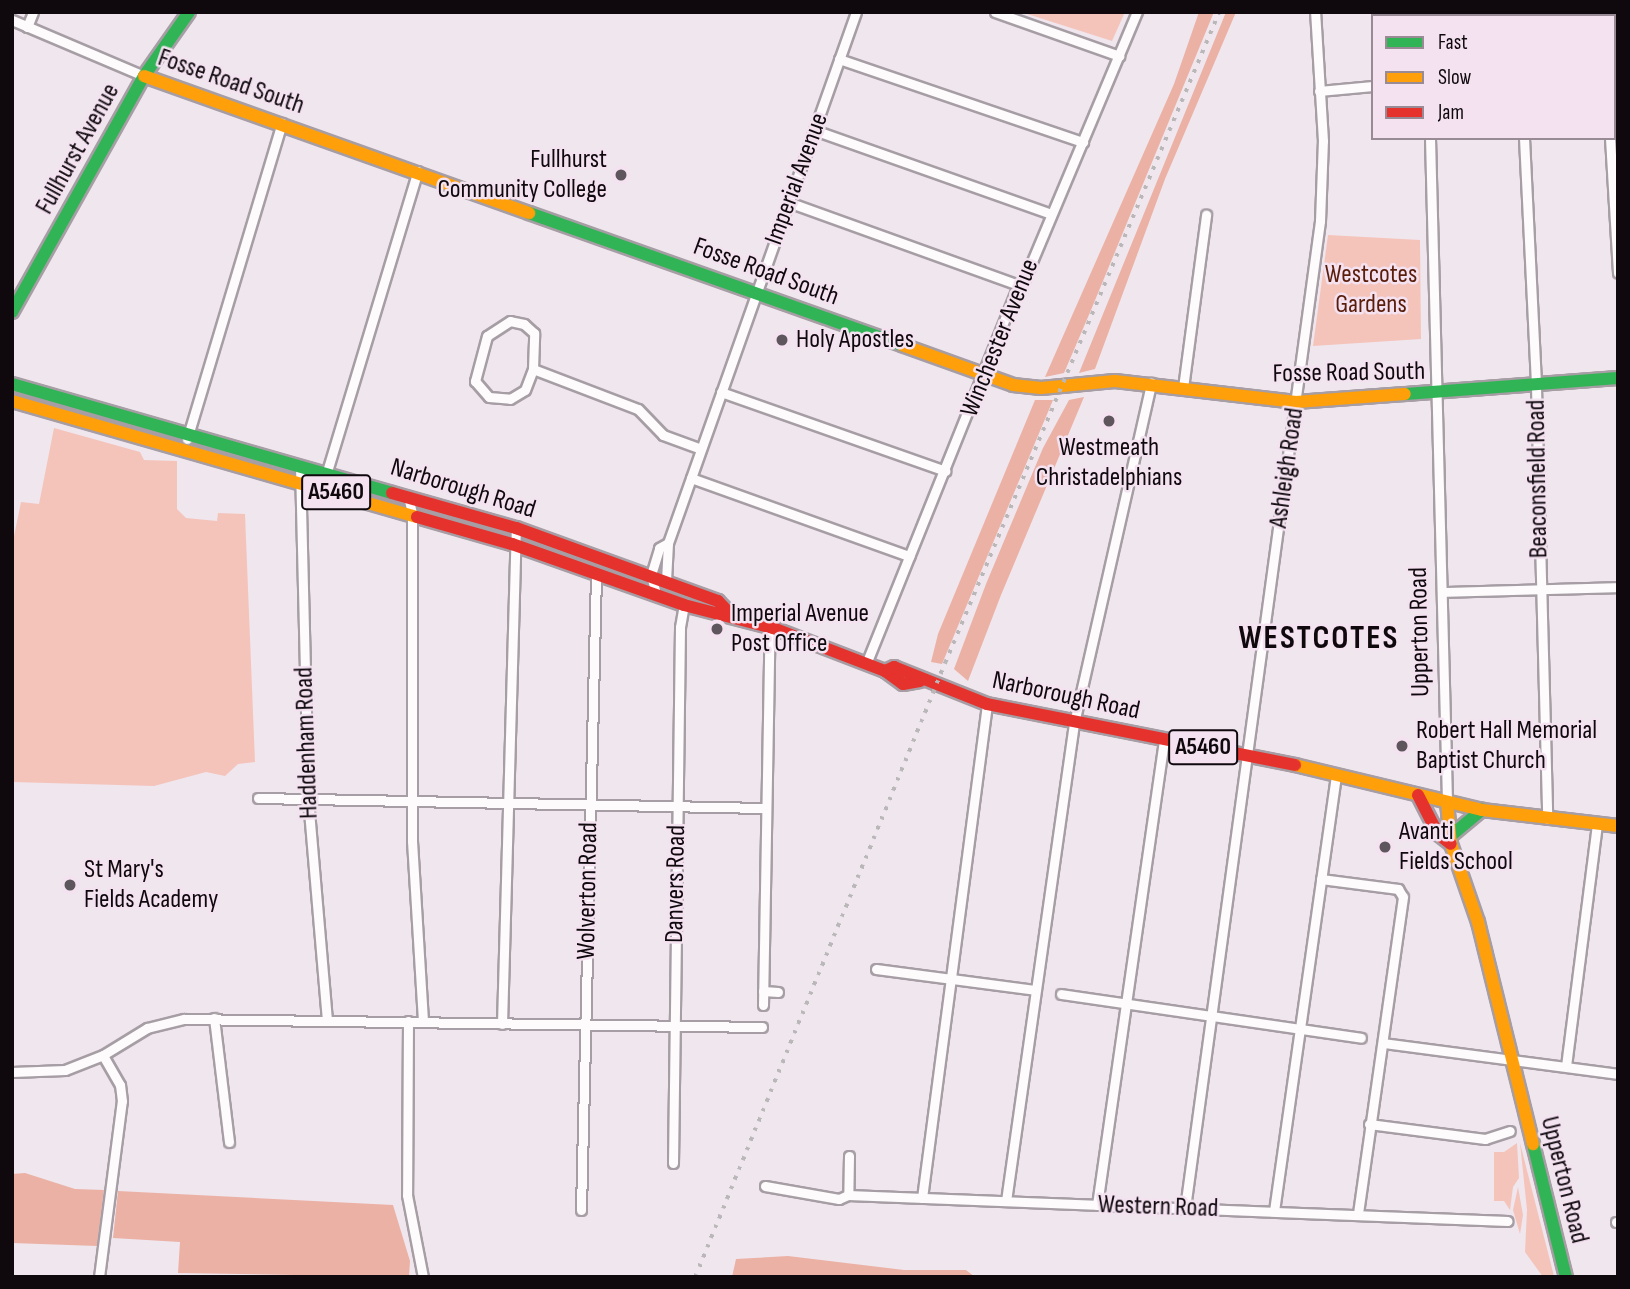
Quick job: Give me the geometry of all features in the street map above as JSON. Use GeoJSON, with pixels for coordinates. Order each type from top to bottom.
{"type":"FeatureCollection","features":[{"type":"Feature","properties":{"kind":"street"},"geometry":{"type":"LineString","coordinates":[[27,27],[33,12]]}},
{"type":"Feature","properties":{"kind":"street","name":"Fullhurst Avenue"},"geometry":{"type":"LineString","coordinates":[[12,312],[144,76],[189,12]]}},
{"type":"Feature","properties":{"kind":"street","name":"Imperial Avenue"},"geometry":{"type":"LineString","coordinates":[[666,581],[667,543],[856,12]]}},
{"type":"Feature","properties":{"kind":"street"},"geometry":{"type":"LineString","coordinates":[[995,12],[1119,56]]}},
{"type":"Feature","properties":{"kind":"street","name":"Winchester Avenue"},"geometry":{"type":"LineString","coordinates":[[866,664],[1018,285],[1083,142],[1137,12]]}},
{"type":"Feature","properties":{"kind":"street","name":"Ashleigh Road"},"geometry":{"type":"LineString","coordinates":[[1185,1208],[1250,756],[1320,221],[1319,90],[1315,12]]}},
{"type":"Feature","properties":{"kind":"street","name":"Fosse Road South"},"geometry":{"type":"LineString","coordinates":[[12,20],[144,76],[984,374],[1041,388],[1115,381],[1151,383],[1296,402],[1536,387],[1618,378]]}},
{"type":"Feature","properties":{"kind":"street"},"geometry":{"type":"LineString","coordinates":[[839,59],[1083,142]]}},
{"type":"Feature","properties":{"kind":"street"},"geometry":{"type":"LineString","coordinates":[[1319,90],[1371,86]]}},
{"type":"Feature","properties":{"kind":"street"},"geometry":{"type":"LineString","coordinates":[[184,450],[282,123]]}},
{"type":"Feature","properties":{"kind":"street"},"geometry":{"type":"LineString","coordinates":[[814,130],[1051,214]]}},
{"type":"Feature","properties":{"kind":"street","name":"Upperton Road"},"geometry":{"type":"LineString","coordinates":[[1430,140],[1447,802],[1452,839],[1478,922],[1566,1277]]}},
{"type":"Feature","properties":{"kind":"street","name":"Beaconsfield Road"},"geometry":{"type":"LineString","coordinates":[[1524,140],[1536,387],[1547,819]]}},
{"type":"Feature","properties":{"kind":"street"},"geometry":{"type":"LineString","coordinates":[[1610,140],[1618,273]]}},
{"type":"Feature","properties":{"kind":"street"},"geometry":{"type":"LineString","coordinates":[[322,488],[418,171]]}},
{"type":"Feature","properties":{"kind":"street"},"geometry":{"type":"LineString","coordinates":[[788,202],[1018,285]]}},
{"type":"Feature","properties":{"kind":"street"},"geometry":{"type":"LineString","coordinates":[[1183,388],[1206,215]]}},
{"type":"Feature","properties":{"kind":"street"},"geometry":{"type":"LineString","coordinates":[[510,321],[524,324],[534,334],[533,369],[525,390],[510,399],[489,397],[475,381],[487,336],[510,321]]}},
{"type":"Feature","properties":{"kind":"street"},"geometry":{"type":"LineString","coordinates":[[533,369],[638,409],[663,435],[701,449]]}},
{"type":"Feature","properties":{"kind":"street"},"geometry":{"type":"LineString","coordinates":[[1006,1201],[1074,723],[1151,383]]}},
{"type":"Feature","properties":{"kind":"street","name":"Narborough Road"},"geometry":{"type":"LineString","coordinates":[[12,384],[516,528],[718,601],[729,614]]}},
{"type":"Feature","properties":{"kind":"street"},"geometry":{"type":"LineString","coordinates":[[721,392],[945,471]]}},
{"type":"Feature","properties":{"kind":"street","name":"Narborough Road"},"geometry":{"type":"LineString","coordinates":[[12,401],[512,544],[684,605],[729,614],[773,628],[885,671],[894,667],[920,681],[987,704],[1336,774],[1482,810],[1618,826]]}},
{"type":"Feature","properties":{"kind":"street","name":"Haddenham Road"},"geometry":{"type":"LineString","coordinates":[[300,466],[298,481],[309,799],[327,1019]]}},
{"type":"Feature","properties":{"kind":"street"},"geometry":{"type":"LineString","coordinates":[[691,478],[909,556]]}},
{"type":"Feature","properties":{"kind":"street"},"geometry":{"type":"LineString","coordinates":[[408,496],[412,514],[412,801],[424,1021]]}},
{"type":"Feature","properties":{"kind":"street"},"geometry":{"type":"LineString","coordinates":[[502,1024],[512,544],[516,528]]}},
{"type":"Feature","properties":{"kind":"street","name":"Imperial Avenue"},"geometry":{"type":"LineString","coordinates":[[651,575],[659,548],[667,543]]}},
{"type":"Feature","properties":{"kind":"street","name":"Wolverton Road"},"geometry":{"type":"LineString","coordinates":[[581,1210],[596,573]]}},
{"type":"Feature","properties":{"kind":"street"},"geometry":{"type":"LineString","coordinates":[[651,575],[656,594]]}},
{"type":"Feature","properties":{"kind":"street"},"geometry":{"type":"LineString","coordinates":[[1442,592],[1618,587]]}},
{"type":"Feature","properties":{"kind":"street","name":"Danvers Road"},"geometry":{"type":"LineString","coordinates":[[673,1163],[684,605]]}},
{"type":"Feature","properties":{"kind":"street"},"geometry":{"type":"LineString","coordinates":[[763,1005],[766,808],[773,628]]}},
{"type":"Feature","properties":{"kind":"street"},"geometry":{"type":"LineString","coordinates":[[922,1198],[987,704]]}},
{"type":"Feature","properties":{"kind":"street"},"geometry":{"type":"LineString","coordinates":[[1097,1205],[1164,740]]}},
{"type":"Feature","properties":{"kind":"street"},"geometry":{"type":"LineString","coordinates":[[1274,1211],[1336,774]]}},
{"type":"Feature","properties":{"kind":"street"},"geometry":{"type":"LineString","coordinates":[[1418,795],[1438,834],[1452,839],[1482,810]]}},
{"type":"Feature","properties":{"kind":"street"},"geometry":{"type":"LineString","coordinates":[[258,798],[766,808]]}},
{"type":"Feature","properties":{"kind":"street"},"geometry":{"type":"LineString","coordinates":[[1566,1066],[1597,823]]}},
{"type":"Feature","properties":{"kind":"street"},"geometry":{"type":"LineString","coordinates":[[1321,879],[1402,892],[1358,1214]]}},
{"type":"Feature","properties":{"kind":"street"},"geometry":{"type":"LineString","coordinates":[[876,968],[1035,990]]}},
{"type":"Feature","properties":{"kind":"street"},"geometry":{"type":"LineString","coordinates":[[763,991],[778,992]]}},
{"type":"Feature","properties":{"kind":"street"},"geometry":{"type":"LineString","coordinates":[[1061,994],[1361,1038]]}},
{"type":"Feature","properties":{"kind":"street"},"geometry":{"type":"LineString","coordinates":[[214,1018],[229,1142]]}},
{"type":"Feature","properties":{"kind":"street"},"geometry":{"type":"LineString","coordinates":[[12,1072],[65,1070],[103,1055],[165,1022],[214,1018],[762,1027]]}},
{"type":"Feature","properties":{"kind":"street"},"geometry":{"type":"LineString","coordinates":[[408,1021],[407,1195],[423,1277]]}},
{"type":"Feature","properties":{"kind":"street"},"geometry":{"type":"LineString","coordinates":[[1382,1043],[1618,1074]]}},
{"type":"Feature","properties":{"kind":"street"},"geometry":{"type":"LineString","coordinates":[[99,1277],[122,1101],[120,1085],[103,1055]]}},
{"type":"Feature","properties":{"kind":"street"},"geometry":{"type":"LineString","coordinates":[[1369,1124],[1485,1139],[1510,1131]]}},
{"type":"Feature","properties":{"kind":"street"},"geometry":{"type":"LineString","coordinates":[[848,1195],[849,1156]]}},
{"type":"Feature","properties":{"kind":"street","name":"Western Road"},"geometry":{"type":"LineString","coordinates":[[765,1186],[839,1199],[848,1195],[1507,1221]]}},
{"type":"Feature","properties":{"kind":"green space"},"geometry":{"type":"Polygon","coordinates":[[[1021,12],[1125,12],[1112,41],[1021,12]]]}},
{"type":"Feature","properties":{"kind":"green space","name":"Westcotes Gardens"},"geometry":{"type":"Polygon","coordinates":[[[1328,235],[1420,240],[1421,339],[1313,346],[1328,235]]]}},
{"type":"Feature","properties":{"kind":"green space"},"geometry":{"type":"Polygon","coordinates":[[[54,428],[140,452],[144,460],[177,461],[177,509],[186,518],[217,521],[218,513],[245,514],[255,762],[238,764],[225,776],[206,772],[154,786],[12,782],[12,546],[21,502],[39,504],[54,428]]]}},
{"type":"Feature","properties":{"kind":"green space"},"geometry":{"type":"Polygon","coordinates":[[[1517,1143],[1519,1178],[1513,1187],[1510,1210],[1504,1201],[1494,1201],[1494,1152],[1504,1152],[1517,1143]]]}},
{"type":"Feature","properties":{"kind":"green space"},"geometry":{"type":"Polygon","coordinates":[[[1520,1143],[1554,1277],[1543,1277],[1525,1252],[1527,1210],[1520,1143]]]}},
{"type":"Feature","properties":{"kind":"green space"},"geometry":{"type":"Polygon","coordinates":[[[1518,1187],[1523,1215],[1520,1234],[1513,1210],[1518,1187]]]}},
{"type":"Feature","properties":{"kind":"shaded area"},"geometry":{"type":"Polygon","coordinates":[[[1199,12],[1214,12],[1091,310],[1064,373],[1045,377],[1174,84],[1199,12]]]}},
{"type":"Feature","properties":{"kind":"shaded area"},"geometry":{"type":"Polygon","coordinates":[[[1226,12],[1236,12],[1165,179],[1095,369],[1079,373],[1226,12]]]}},
{"type":"Feature","properties":{"kind":"shaded area"},"geometry":{"type":"Polygon","coordinates":[[[1084,397],[968,681],[954,669],[986,584],[1043,448],[1069,400],[1084,397]]]}},
{"type":"Feature","properties":{"kind":"shaded area"},"geometry":{"type":"Polygon","coordinates":[[[1035,400],[1053,400],[942,664],[931,662],[938,634],[1035,400]]]}},
{"type":"Feature","properties":{"kind":"shaded area"},"geometry":{"type":"Polygon","coordinates":[[[25,1173],[75,1189],[104,1190],[97,1246],[12,1243],[12,1174],[25,1173]]]}},
{"type":"Feature","properties":{"kind":"shaded area"},"geometry":{"type":"Polygon","coordinates":[[[118,1191],[393,1205],[410,1261],[409,1277],[178,1273],[180,1242],[113,1238],[118,1191]]]}},
{"type":"Feature","properties":{"kind":"shaded area"},"geometry":{"type":"Polygon","coordinates":[[[788,1256],[904,1270],[966,1270],[975,1277],[732,1277],[736,1259],[788,1256]]]}},
{"type":"Feature","properties":{"kind":"railway"},"geometry":{"type":"LineString","coordinates":[[695,1277],[945,663],[1219,12]]}},
{"type":"Feature","properties":{"kind":"traffic: fast"},"geometry":{"type":"LineString","coordinates":[[12,312],[144,76],[189,12]]}},
{"type":"Feature","properties":{"kind":"traffic: fast"},"geometry":{"type":"LineString","coordinates":[[529,213],[902,345]]}},
{"type":"Feature","properties":{"kind":"traffic: fast"},"geometry":{"type":"LineString","coordinates":[[1405,394],[1618,378]]}},
{"type":"Feature","properties":{"kind":"traffic: fast"},"geometry":{"type":"LineString","coordinates":[[12,384],[392,493]]}},
{"type":"Feature","properties":{"kind":"traffic: fast"},"geometry":{"type":"LineString","coordinates":[[1453,834],[1482,810]]}},
{"type":"Feature","properties":{"kind":"traffic: fast"},"geometry":{"type":"LineString","coordinates":[[1533,1144],[1566,1277]]}},
{"type":"Feature","properties":{"kind":"traffic: slow"},"geometry":{"type":"LineString","coordinates":[[144,76],[529,213]]}},
{"type":"Feature","properties":{"kind":"traffic: slow"},"geometry":{"type":"LineString","coordinates":[[902,345],[1013,385],[1041,388],[1115,381],[1296,402],[1405,394]]}},
{"type":"Feature","properties":{"kind":"traffic: slow"},"geometry":{"type":"LineString","coordinates":[[12,401],[417,517]]}},
{"type":"Feature","properties":{"kind":"traffic: slow"},"geometry":{"type":"LineString","coordinates":[[1295,765],[1482,810],[1618,826]]}},
{"type":"Feature","properties":{"kind":"traffic: slow"},"geometry":{"type":"LineString","coordinates":[[1447,802],[1451,844],[1478,922],[1533,1144]]}},
{"type":"Feature","properties":{"kind":"traffic: jam"},"geometry":{"type":"LineString","coordinates":[[392,493],[516,528],[718,601],[729,613]]}},
{"type":"Feature","properties":{"kind":"traffic: jam"},"geometry":{"type":"LineString","coordinates":[[417,517],[512,544],[684,605],[773,628],[885,671],[903,684],[920,681]]}},
{"type":"Feature","properties":{"kind":"traffic: jam"},"geometry":{"type":"LineString","coordinates":[[885,671],[894,667],[987,704],[1295,765]]}},
{"type":"Feature","properties":{"kind":"traffic: jam"},"geometry":{"type":"LineString","coordinates":[[1418,795],[1438,834],[1451,844]]}},
{"type":"Feature","properties":{"kind":"place","name":"Fullhurst Community College"},"geometry":{"type":"Point","coordinates":[621,175]}},
{"type":"Feature","properties":{"kind":"place","name":"Holy Apostles"},"geometry":{"type":"Point","coordinates":[782,340]}},
{"type":"Feature","properties":{"kind":"place","name":"Westmeath Christadelphians"},"geometry":{"type":"Point","coordinates":[1109,421]}},
{"type":"Feature","properties":{"kind":"place","name":"Imperial Avenue Post Office"},"geometry":{"type":"Point","coordinates":[717,629]}},
{"type":"Feature","properties":{"kind":"place","name":"Robert Hall Memorial Baptist Church"},"geometry":{"type":"Point","coordinates":[1402,746]}},
{"type":"Feature","properties":{"kind":"place","name":"Avanti Fields School"},"geometry":{"type":"Point","coordinates":[1385,847]}},
{"type":"Feature","properties":{"kind":"place","name":"St Mary's Fields Academy"},"geometry":{"type":"Point","coordinates":[70,885]}},
{"type":"Feature","properties":{"kind":"district","name":"WESTCOTES"},"geometry":{"type":"Point","coordinates":[1319,639]}}]}
